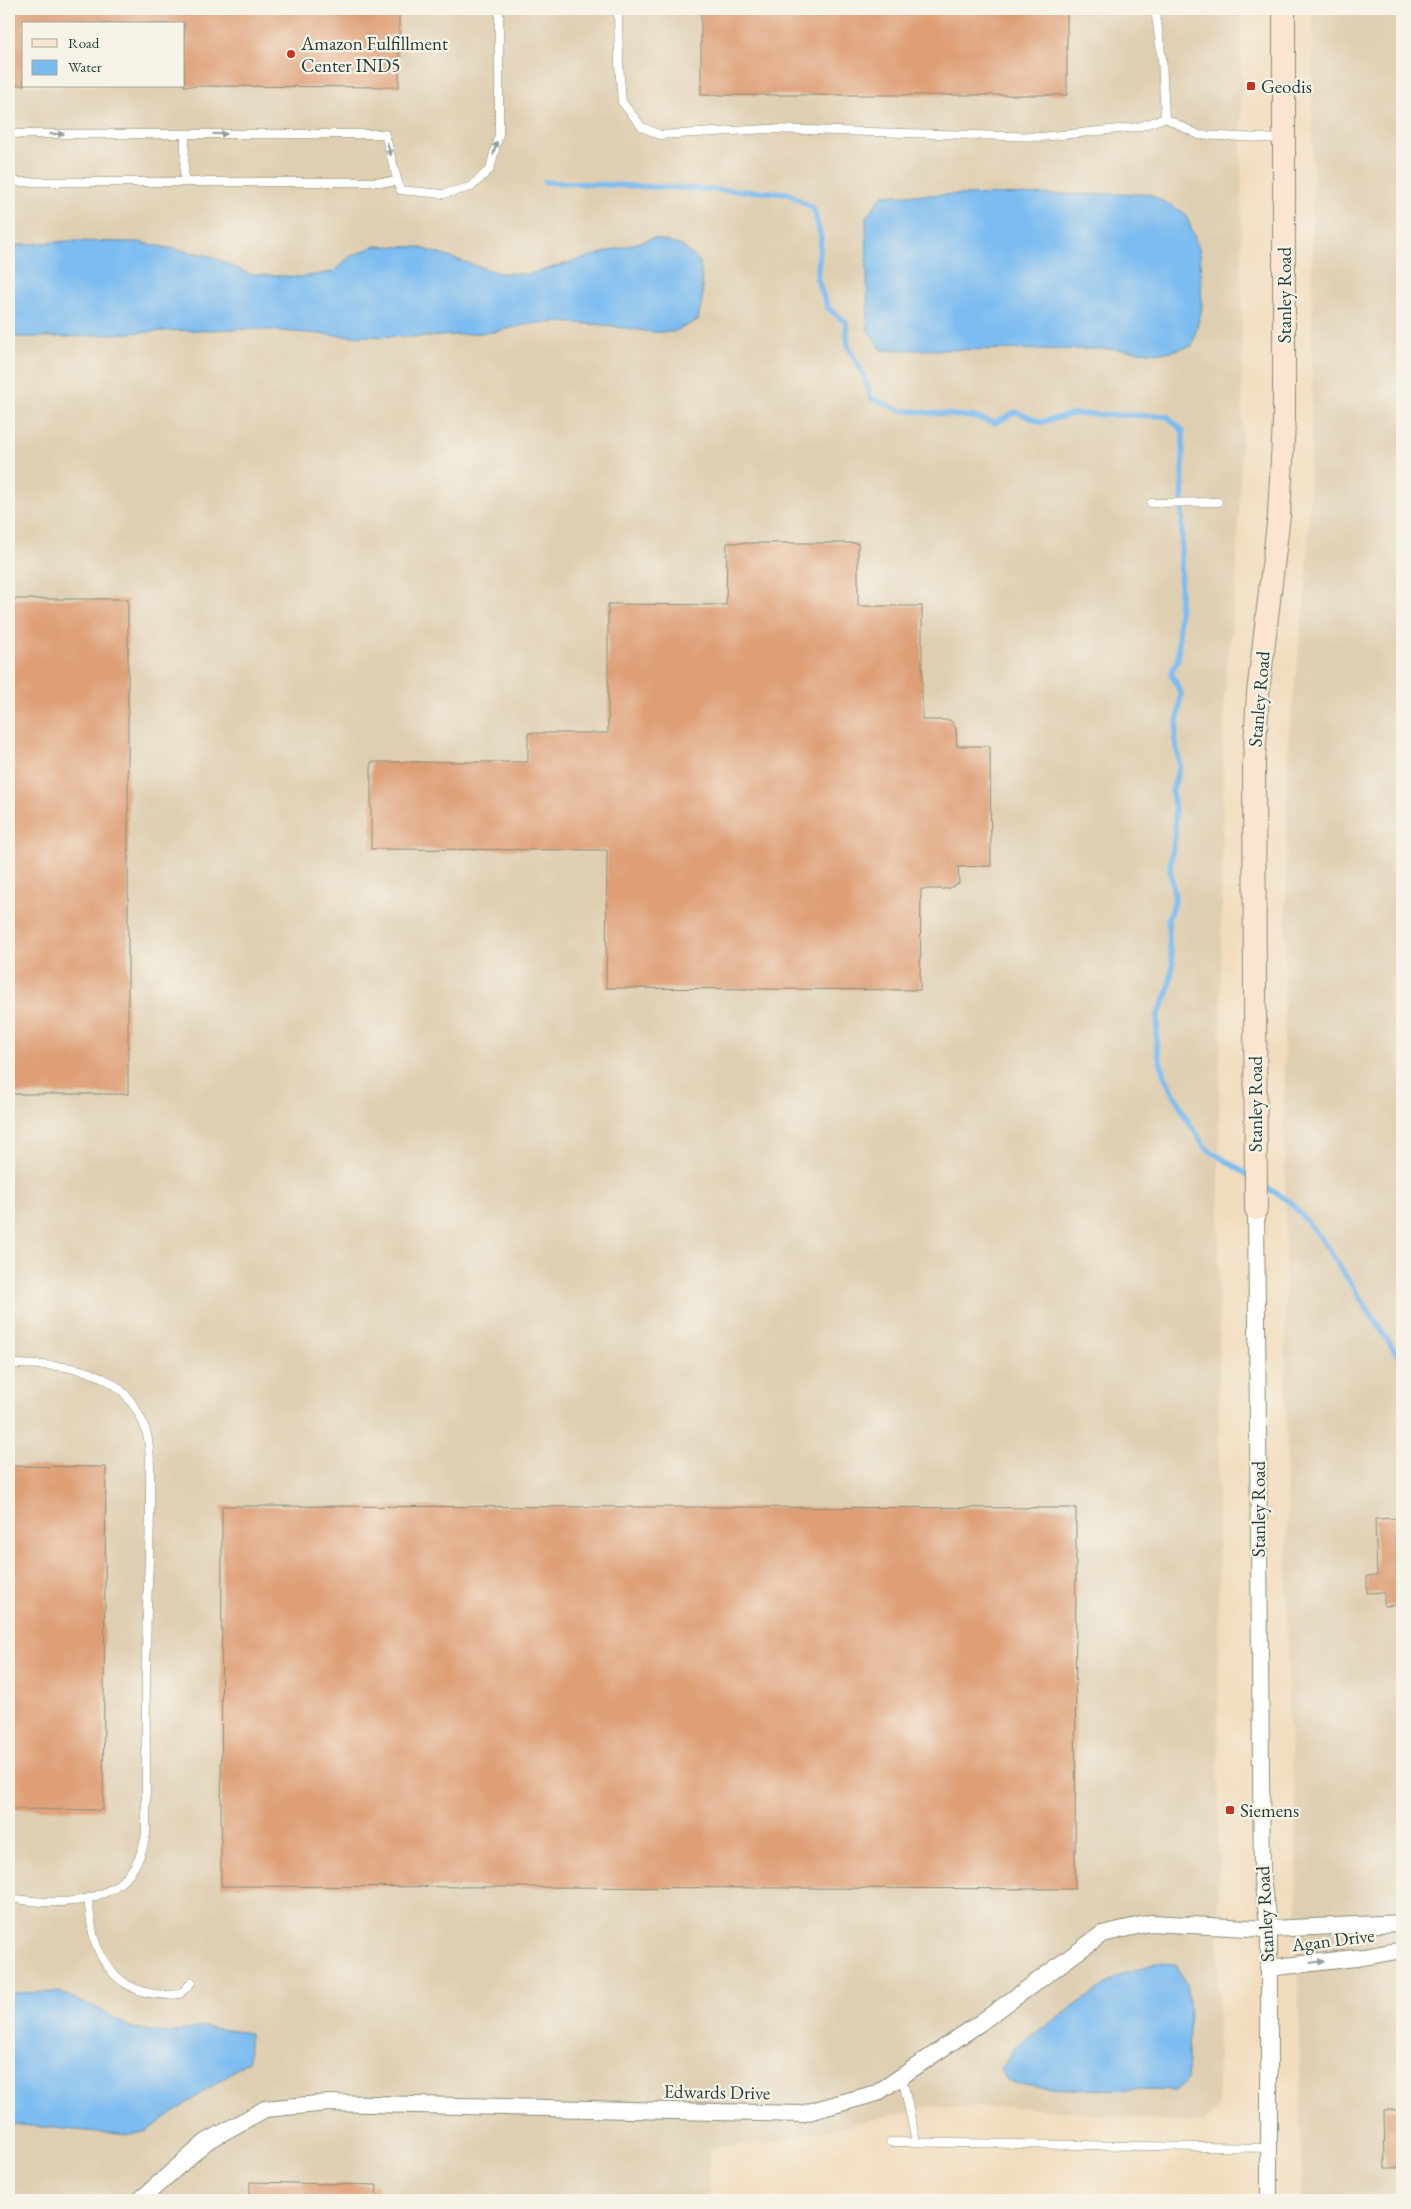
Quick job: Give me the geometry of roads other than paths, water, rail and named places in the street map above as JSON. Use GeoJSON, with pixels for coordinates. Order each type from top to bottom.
{"type":"FeatureCollection","features":[{"type":"Feature","properties":{"kind":"street","name":"Stanley Road"},"geometry":{"type":"LineString","coordinates":[[1269,2200],[1269,1929],[1262,1869],[1255,1150],[1254,763],[1258,692],[1274,557],[1284,422],[1284,9]]}},
{"type":"Feature","properties":{"kind":"street","name":"Edwards Drive"},"geometry":{"type":"LineString","coordinates":[[140,2200],[206,2142],[265,2109],[328,2103],[801,2114],[877,2093],[980,2023],[1102,1934],[1150,1923],[1269,1929],[1402,1923]]}},
{"type":"Feature","properties":{"kind":"street","name":"Agan Drive"},"geometry":{"type":"LineString","coordinates":[[1268,1968],[1364,1957],[1402,1950]]}},
{"type":"Feature","properties":{"kind":"lane"},"geometry":{"type":"LineString","coordinates":[[9,134],[384,134],[400,190],[443,194],[471,188],[490,169],[499,134],[499,9]]}},
{"type":"Feature","properties":{"kind":"lane"},"geometry":{"type":"LineString","coordinates":[[618,9],[622,102],[642,127],[660,135],[769,129],[1042,137],[1138,127],[1165,118],[1199,135],[1284,139]]}},
{"type":"Feature","properties":{"kind":"lane"},"geometry":{"type":"LineString","coordinates":[[1155,9],[1162,59],[1165,118]]}},
{"type":"Feature","properties":{"kind":"lane"},"geometry":{"type":"LineString","coordinates":[[184,181],[185,134]]}},
{"type":"Feature","properties":{"kind":"lane"},"geometry":{"type":"LineString","coordinates":[[9,182],[398,182]]}},
{"type":"Feature","properties":{"kind":"lane"},"geometry":{"type":"LineString","coordinates":[[1151,503],[1218,502]]}},
{"type":"Feature","properties":{"kind":"lane"},"geometry":{"type":"LineString","coordinates":[[9,1364],[61,1367],[96,1375],[123,1392],[130,1401],[148,1437],[150,1455],[146,1834],[143,1851],[137,1866],[129,1876],[109,1892],[88,1899],[66,1901],[9,1898]]}},
{"type":"Feature","properties":{"kind":"lane"},"geometry":{"type":"LineString","coordinates":[[88,1899],[95,1940],[114,1975],[125,1984],[141,1991],[164,1995],[180,1994],[192,1982]]}},
{"type":"Feature","properties":{"kind":"lane"},"geometry":{"type":"LineString","coordinates":[[902,2076],[916,2142]]}},
{"type":"Feature","properties":{"kind":"lane"},"geometry":{"type":"LineString","coordinates":[[890,2142],[1269,2148]]}},
{"type":"Feature","properties":{"kind":"water"},"geometry":{"type":"Polygon","coordinates":[[[1149,194],[1185,213],[1200,251],[1202,308],[1192,346],[1162,353],[1115,349],[882,350],[868,331],[866,217],[883,195],[1149,194]]]}},
{"type":"Feature","properties":{"kind":"water"},"geometry":{"type":"Polygon","coordinates":[[[654,238],[682,246],[700,262],[703,295],[698,320],[673,332],[651,332],[605,325],[559,322],[529,324],[494,332],[426,337],[346,336],[254,329],[162,331],[66,337],[9,337],[9,246],[69,241],[138,242],[210,256],[250,274],[300,277],[333,272],[349,257],[375,246],[418,247],[499,273],[530,274],[654,238]]]}},
{"type":"Feature","properties":{"kind":"water"},"geometry":{"type":"Polygon","coordinates":[[[1157,1963],[1175,1964],[1186,1983],[1190,2009],[1187,2080],[1176,2090],[1050,2088],[1008,2082],[1000,2069],[1016,2046],[1122,1974],[1157,1963]]]}},
{"type":"Feature","properties":{"kind":"water"},"geometry":{"type":"Polygon","coordinates":[[[59,1992],[97,2008],[132,2028],[166,2033],[205,2027],[250,2033],[248,2061],[147,2131],[131,2135],[9,2124],[9,1993],[59,1992]]]}},
{"type":"Feature","properties":{"kind":"waterway"},"geometry":{"type":"LineString","coordinates":[[545,182],[788,193],[814,209],[821,238],[817,279],[828,308],[846,322],[848,346],[864,376],[871,398],[901,410],[973,417],[995,423],[1016,412],[1041,422],[1073,414],[1167,416],[1183,431],[1178,659],[1171,673],[1181,694],[1175,740],[1180,765],[1172,792],[1175,810],[1175,835],[1170,867],[1175,900],[1168,919],[1169,944],[1173,965],[1168,992],[1158,1015],[1156,1045],[1164,1075],[1189,1123],[1206,1148],[1251,1177]]}},
{"type":"Feature","properties":{"kind":"waterway"},"geometry":{"type":"LineString","coordinates":[[1261,1184],[1290,1202],[1321,1238],[1402,1362]]}},
{"type":"Feature","properties":{"kind":"place","name":"Amazon Fulfillment Center IND5"},"geometry":{"type":"Point","coordinates":[291,54]}},
{"type":"Feature","properties":{"kind":"place","name":"Geodis"},"geometry":{"type":"Point","coordinates":[1251,86]}},
{"type":"Feature","properties":{"kind":"place","name":"Siemens"},"geometry":{"type":"Point","coordinates":[1230,1810]}}]}
